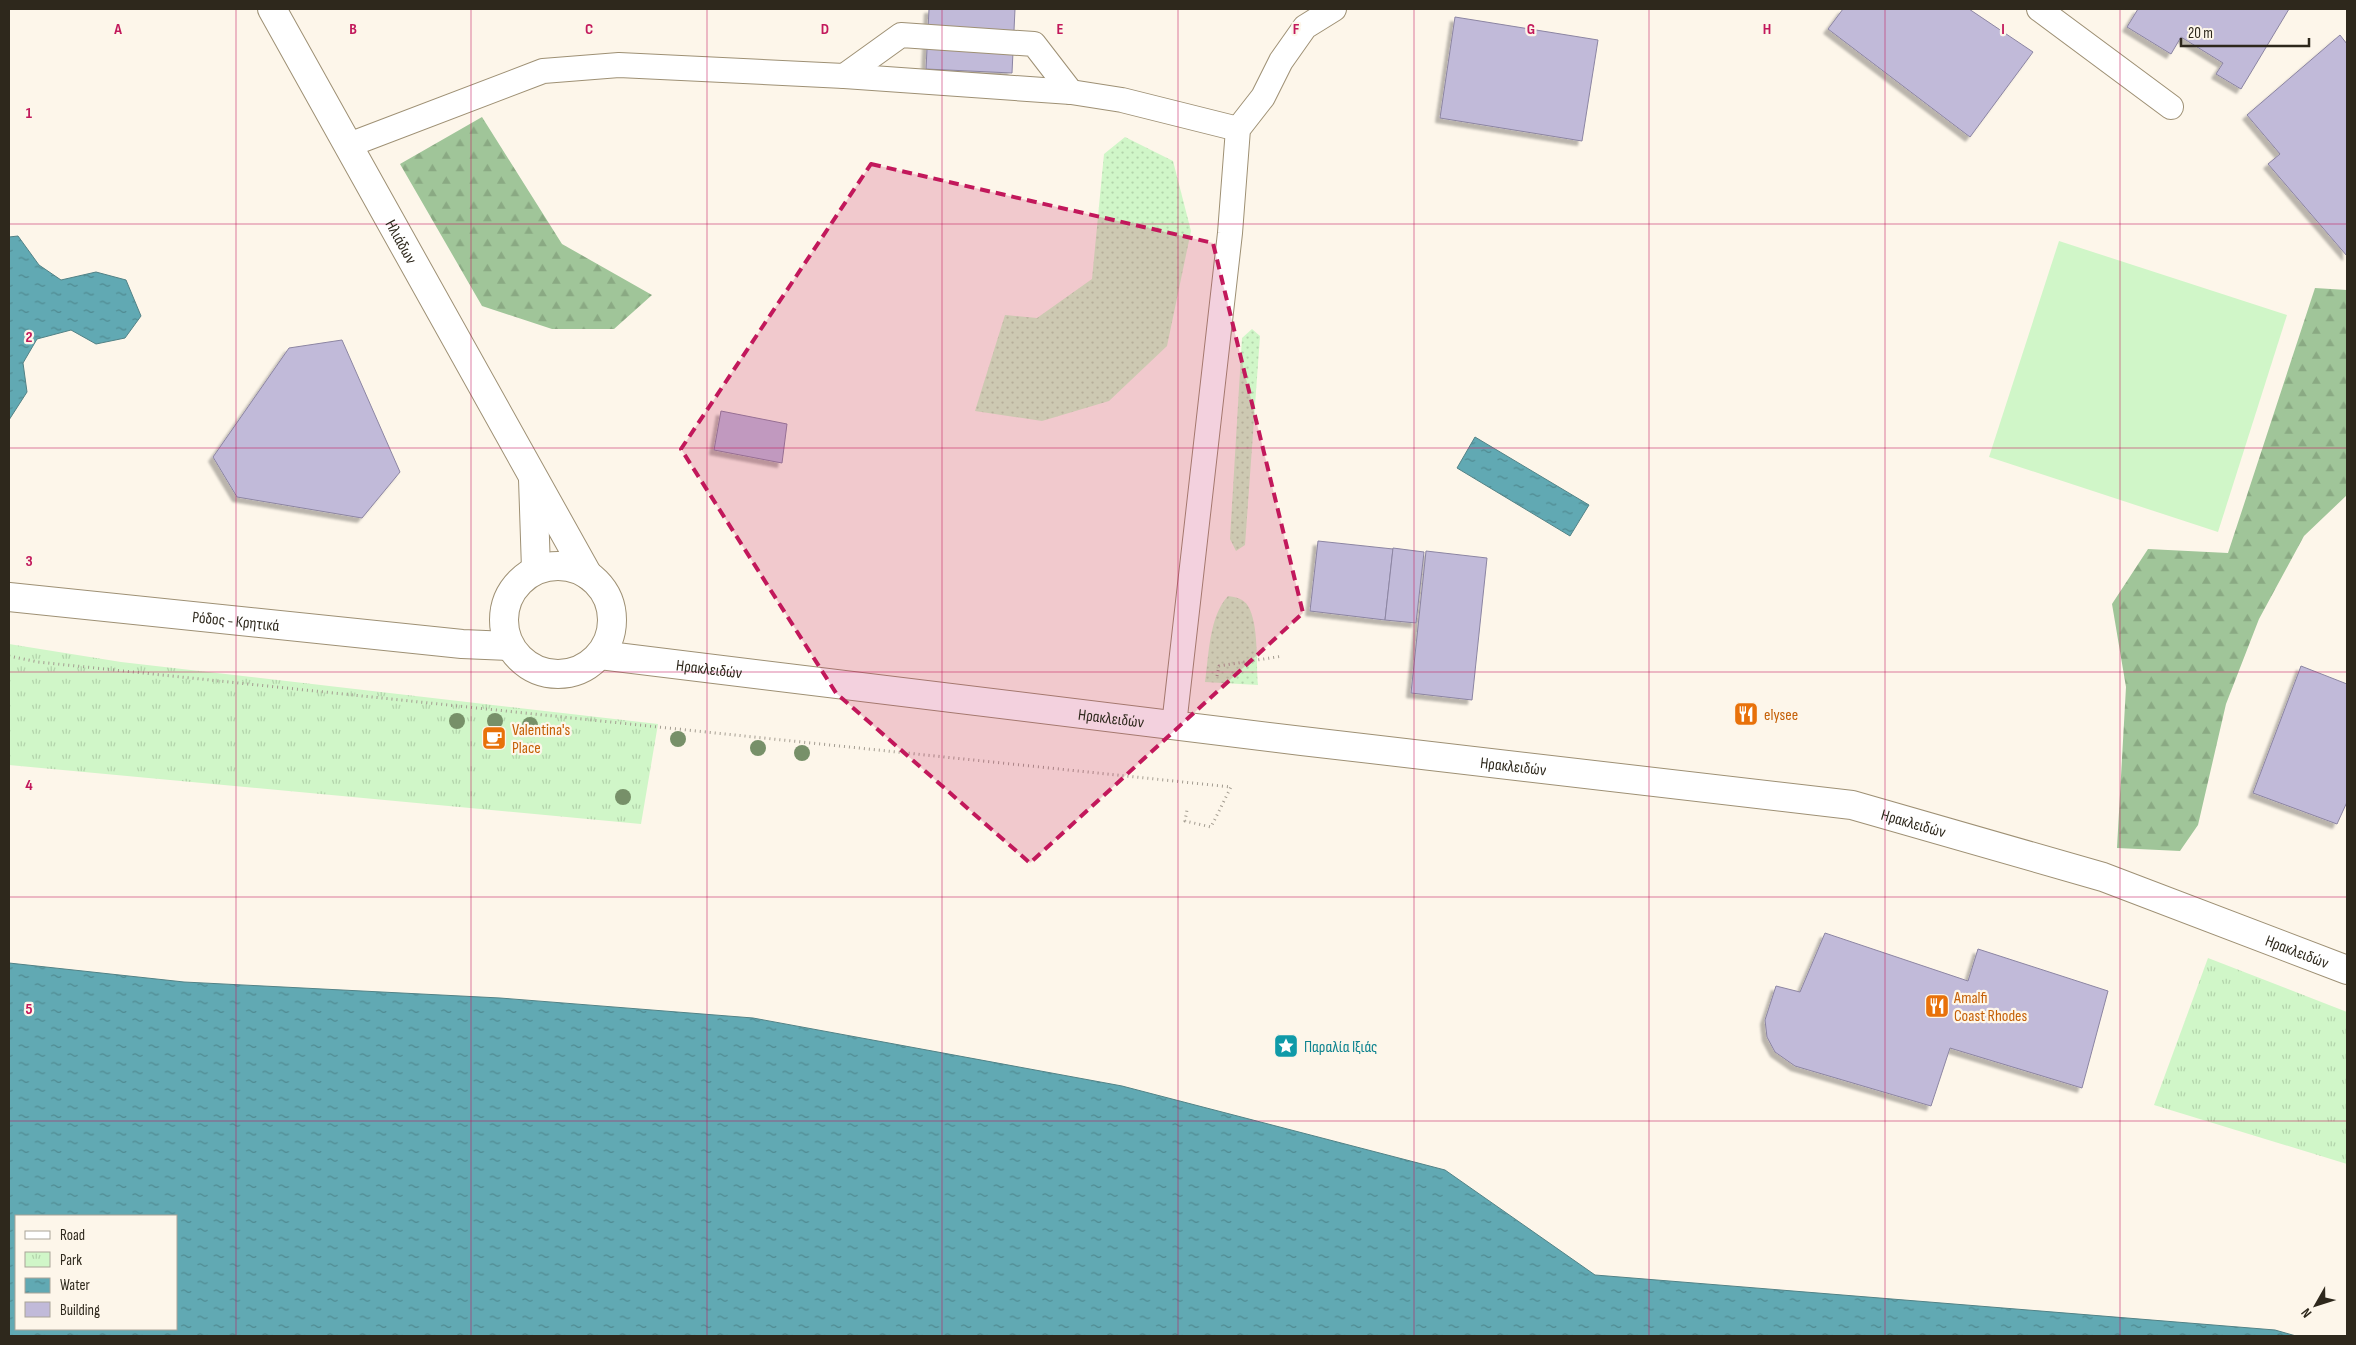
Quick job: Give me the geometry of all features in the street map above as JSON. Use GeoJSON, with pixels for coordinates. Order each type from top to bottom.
{"type":"FeatureCollection","features":[{"type":"Feature","properties":{"kind":"main road","name":"Ηλιάδων"},"geometry":{"type":"LineString","coordinates":[[272,9],[588,575]]}},
{"type":"Feature","properties":{"kind":"main road"},"geometry":{"type":"LineString","coordinates":[[532,473],[536,569]]}},
{"type":"Feature","properties":{"kind":"main road"},"geometry":{"type":"LineString","coordinates":[[554,565],[571,567],[588,575],[602,588],[610,603],[612,621],[609,639],[600,655],[587,667],[571,673],[553,675],[536,670],[520,660],[510,646],[503,629],[503,611],[509,594],[520,580],[536,569],[554,565]]}},
{"type":"Feature","properties":{"kind":"main road","name":"Ρόδος - Κρητικά"},"geometry":{"type":"LineString","coordinates":[[9,597],[462,644],[510,646]]}},
{"type":"Feature","properties":{"kind":"main road"},"geometry":{"type":"LineString","coordinates":[[462,644],[503,611]]}},
{"type":"Feature","properties":{"kind":"main road"},"geometry":{"type":"LineString","coordinates":[[612,621],[657,660]]}},
{"type":"Feature","properties":{"kind":"main road","name":"Ηρακλειδών"},"geometry":{"type":"LineString","coordinates":[[600,655],[657,660],[1174,725],[1852,804],[2103,877],[2347,970]]}},
{"type":"Feature","properties":{"kind":"lane"},"geometry":{"type":"LineString","coordinates":[[1174,725],[1230,233],[1238,129],[1263,97],[1281,61],[1305,26],[1334,9]]}},
{"type":"Feature","properties":{"kind":"lane"},"geometry":{"type":"LineString","coordinates":[[2039,9],[2171,108]]}},
{"type":"Feature","properties":{"kind":"lane"},"geometry":{"type":"LineString","coordinates":[[844,76],[901,35],[1034,44],[1071,92]]}},
{"type":"Feature","properties":{"kind":"lane"},"geometry":{"type":"LineString","coordinates":[[349,145],[543,71],[619,65],[844,76],[1071,92],[1122,100],[1238,129]]}},
{"type":"Feature","properties":{"kind":"path"},"geometry":{"type":"LineString","coordinates":[[9,656],[38,662],[1231,787],[1212,827],[1185,821],[1187,810]]}},
{"type":"Feature","properties":{"kind":"path"},"geometry":{"type":"LineString","coordinates":[[1214,684],[1220,666],[1283,656]]}},
{"type":"Feature","properties":{"kind":"highlighted area"},"geometry":{"type":"Polygon","coordinates":[[[871,164],[1213,243],[1303,613],[1030,863],[836,693],[681,449],[871,164]]]}},
{"type":"Feature","properties":{"kind":"green space"},"geometry":{"type":"Polygon","coordinates":[[[482,117],[562,244],[652,295],[614,329],[552,329],[482,306],[400,164],[482,117]]]}},
{"type":"Feature","properties":{"kind":"green space"},"geometry":{"type":"Polygon","coordinates":[[[1125,137],[1173,161],[1191,231],[1167,346],[1109,401],[1042,421],[975,411],[1005,315],[1037,318],[1092,279],[1104,154],[1125,137]]]}},
{"type":"Feature","properties":{"kind":"green space"},"geometry":{"type":"Polygon","coordinates":[[[2059,241],[2287,315],[2218,532],[1989,457],[2059,241]]]}},
{"type":"Feature","properties":{"kind":"green space"},"geometry":{"type":"Polygon","coordinates":[[[2315,288],[2347,290],[2347,495],[2304,536],[2259,619],[2226,704],[2198,825],[2180,851],[2117,848],[2126,687],[2112,604],[2148,549],[2228,553],[2315,288]]]}},
{"type":"Feature","properties":{"kind":"green space"},"geometry":{"type":"Polygon","coordinates":[[[1252,329],[1260,336],[1245,545],[1236,551],[1230,539],[1242,338],[1252,329]]]}},
{"type":"Feature","properties":{"kind":"green space"},"geometry":{"type":"Polygon","coordinates":[[[1228,596],[1242,600],[1252,614],[1258,685],[1205,682],[1213,625],[1217,614],[1228,596]]]}},
{"type":"Feature","properties":{"kind":"green space"},"geometry":{"type":"Polygon","coordinates":[[[9,644],[121,662],[658,724],[641,824],[9,765],[9,644]]]}},
{"type":"Feature","properties":{"kind":"green space"},"geometry":{"type":"Polygon","coordinates":[[[2208,958],[2347,1012],[2347,1164],[2154,1105],[2208,958]]]}},
{"type":"Feature","properties":{"kind":"water"},"geometry":{"type":"Polygon","coordinates":[[[18,236],[39,265],[61,280],[96,272],[126,280],[141,316],[125,338],[96,344],[71,330],[37,339],[23,363],[27,392],[9,420],[9,237],[18,236]]]}},
{"type":"Feature","properties":{"kind":"water"},"geometry":{"type":"Polygon","coordinates":[[[1475,437],[1589,505],[1570,536],[1457,468],[1475,437]]]}},
{"type":"Feature","properties":{"kind":"water"},"geometry":{"type":"Polygon","coordinates":[[[9,963],[184,982],[500,998],[753,1018],[1122,1086],[1445,1170],[1595,1275],[2275,1330],[2296,1336],[9,1336],[9,963]]]}},
{"type":"Feature","properties":{"kind":"building"},"geometry":{"type":"Polygon","coordinates":[[[929,9],[1015,9],[1012,73],[926,69],[929,9]]]}},
{"type":"Feature","properties":{"kind":"building"},"geometry":{"type":"Polygon","coordinates":[[[1843,9],[1969,9],[2033,52],[1970,137],[1828,29],[1843,9]]]}},
{"type":"Feature","properties":{"kind":"building"},"geometry":{"type":"Polygon","coordinates":[[[2138,9],[2289,9],[2241,89],[2216,74],[2223,63],[2181,37],[2171,54],[2127,27],[2138,9]]]}},
{"type":"Feature","properties":{"kind":"building"},"geometry":{"type":"Polygon","coordinates":[[[1455,17],[1598,40],[1582,141],[1440,118],[1455,17]]]}},
{"type":"Feature","properties":{"kind":"building"},"geometry":{"type":"Polygon","coordinates":[[[2340,35],[2347,44],[2347,256],[2268,164],[2280,154],[2247,115],[2340,35]]]}},
{"type":"Feature","properties":{"kind":"building"},"geometry":{"type":"Polygon","coordinates":[[[342,340],[400,472],[362,518],[237,497],[213,457],[289,348],[342,340]]]}},
{"type":"Feature","properties":{"kind":"building"},"geometry":{"type":"Polygon","coordinates":[[[721,411],[787,424],[782,463],[714,450],[721,411]]]}},
{"type":"Feature","properties":{"kind":"building"},"geometry":{"type":"Polygon","coordinates":[[[1318,541],[1393,549],[1385,620],[1310,611],[1318,541]]]}},
{"type":"Feature","properties":{"kind":"building"},"geometry":{"type":"Polygon","coordinates":[[[1393,548],[1424,552],[1416,623],[1385,620],[1393,548]]]}},
{"type":"Feature","properties":{"kind":"building"},"geometry":{"type":"Polygon","coordinates":[[[1426,551],[1487,558],[1472,700],[1411,693],[1426,551]]]}},
{"type":"Feature","properties":{"kind":"building"},"geometry":{"type":"Polygon","coordinates":[[[2301,666],[2347,684],[2347,802],[2337,824],[2253,793],[2301,666]]]}},
{"type":"Feature","properties":{"kind":"building","name":"Amalfi Coast Rhodes"},"geometry":{"type":"Polygon","coordinates":[[[1825,933],[1968,981],[1978,949],[2108,991],[2082,1088],[1950,1048],[1931,1106],[1795,1066],[1775,1052],[1767,1037],[1765,1020],[1776,986],[1800,992],[1825,933]]]}},
{"type":"Feature","properties":{"kind":"place","name":"elysee"},"geometry":{"type":"Point","coordinates":[1746,714]}},
{"type":"Feature","properties":{"kind":"place","name":"Valentina's Place"},"geometry":{"type":"Point","coordinates":[494,738]}},
{"type":"Feature","properties":{"kind":"place","name":"Amalfi Coast Rhodes"},"geometry":{"type":"Point","coordinates":[1937,1006]}},
{"type":"Feature","properties":{"kind":"place","name":"Παραλία Ιξιάς"},"geometry":{"type":"Point","coordinates":[1286,1046]}}]}
